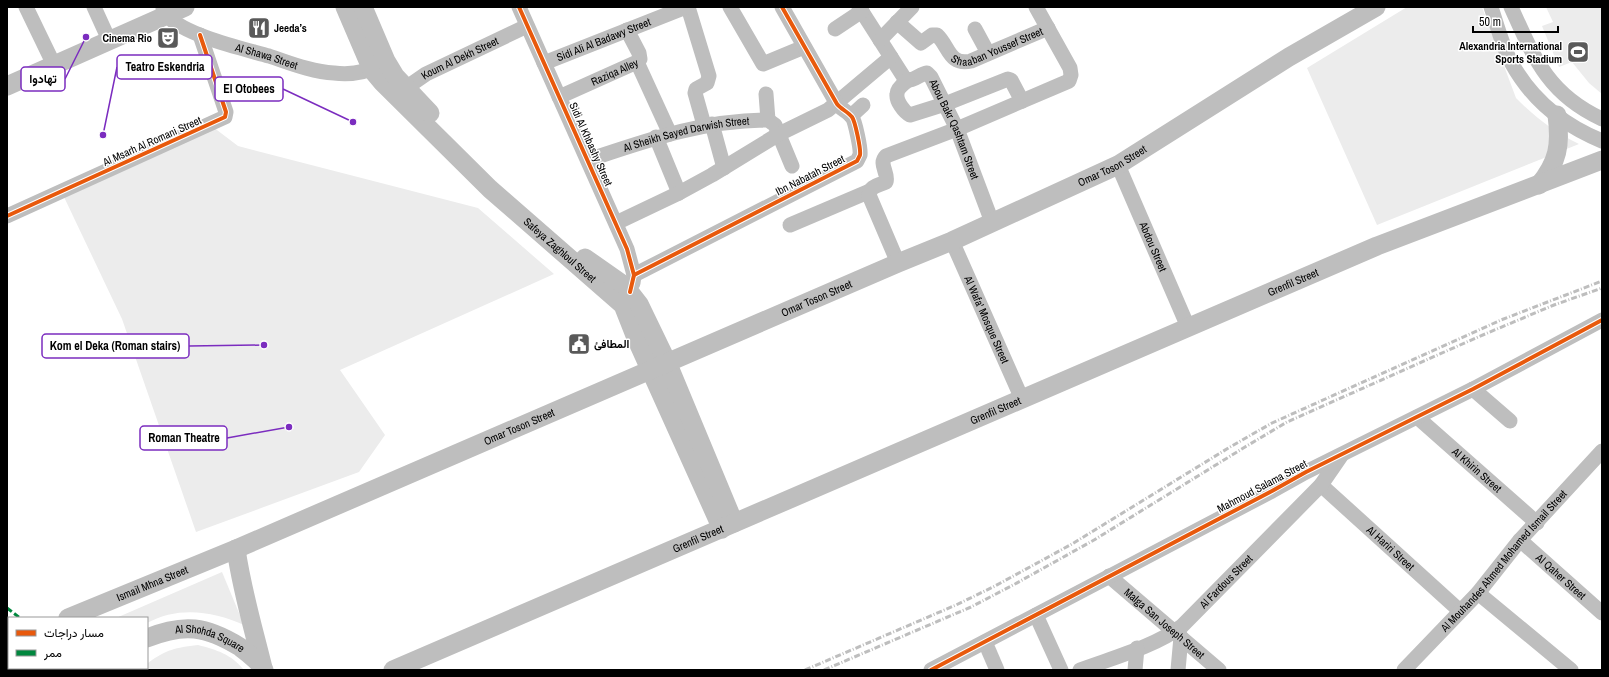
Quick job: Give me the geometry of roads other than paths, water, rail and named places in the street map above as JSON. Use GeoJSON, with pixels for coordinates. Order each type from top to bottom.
{"type":"FeatureCollection","features":[{"type":"Feature","properties":{"kind":"main road"},"geometry":{"type":"LineString","coordinates":[[7,86],[109,40],[164,11],[185,7]]}},
{"type":"Feature","properties":{"kind":"main road","name":"Safeya Zaghloul Street"},"geometry":{"type":"LineString","coordinates":[[345,7],[379,65]]}},
{"type":"Feature","properties":{"kind":"main road","name":"Safeya Zaghloul Street"},"geometry":{"type":"LineString","coordinates":[[364,7],[382,82],[405,96],[529,225],[629,291],[659,366],[728,526]]}},
{"type":"Feature","properties":{"kind":"main road","name":"Omar Toson Street"},"geometry":{"type":"LineString","coordinates":[[236,549],[952,241],[1118,166],[1289,57],[1376,7]]}},
{"type":"Feature","properties":{"kind":"main road"},"geometry":{"type":"LineString","coordinates":[[1539,185],[1554,163],[1558,151],[1559,133],[1557,116]]}},
{"type":"Feature","properties":{"kind":"main road","name":"Grenfil Street"},"geometry":{"type":"LineString","coordinates":[[393,670],[1377,246],[1602,160]]}},
{"type":"Feature","properties":{"kind":"main road"},"geometry":{"type":"LineString","coordinates":[[236,549],[240,580],[247,610],[264,669]]}},
{"type":"Feature","properties":{"kind":"main road","name":"Ismail Mhna Street"},"geometry":{"type":"LineString","coordinates":[[70,617],[236,549]]}},
{"type":"Feature","properties":{"kind":"main road","name":"Al Shohda Square"},"geometry":{"type":"LineString","coordinates":[[148,638],[165,631],[186,628],[207,630],[247,652],[264,669]]}},
{"type":"Feature","properties":{"kind":"street"},"geometry":{"type":"LineString","coordinates":[[26,7],[54,65]]}},
{"type":"Feature","properties":{"kind":"street"},"geometry":{"type":"LineString","coordinates":[[94,7],[109,40]]}},
{"type":"Feature","properties":{"kind":"street","name":"Sidi Al Khbashy Street"},"geometry":{"type":"LineString","coordinates":[[519,7],[627,249],[629,291]]}},
{"type":"Feature","properties":{"kind":"street"},"geometry":{"type":"LineString","coordinates":[[687,7],[709,76],[706,83],[696,89],[695,93],[724,168]]}},
{"type":"Feature","properties":{"kind":"street","name":"Sidi Ali Al Badawy Street"},"geometry":{"type":"LineString","coordinates":[[544,63],[687,7]]}},
{"type":"Feature","properties":{"kind":"street"},"geometry":{"type":"LineString","coordinates":[[730,7],[763,64],[804,47]]}},
{"type":"Feature","properties":{"kind":"street"},"geometry":{"type":"LineString","coordinates":[[782,7],[837,104],[842,110],[851,116],[863,105]]}},
{"type":"Feature","properties":{"kind":"street"},"geometry":{"type":"LineString","coordinates":[[880,40],[912,7]]}},
{"type":"Feature","properties":{"kind":"street"},"geometry":{"type":"LineString","coordinates":[[790,225],[870,191],[873,187],[886,182],[887,178],[883,162],[886,156],[957,129],[1069,81],[1071,75],[1070,68],[1036,7]]}},
{"type":"Feature","properties":{"kind":"street"},"geometry":{"type":"LineString","coordinates":[[1491,7],[1500,37],[1511,61],[1530,90],[1557,116],[1576,129],[1602,140]]}},
{"type":"Feature","properties":{"kind":"street"},"geometry":{"type":"LineString","coordinates":[[1511,7],[1532,53],[1544,73],[1564,95],[1578,106],[1602,119]]}},
{"type":"Feature","properties":{"kind":"street"},"geometry":{"type":"LineString","coordinates":[[836,29],[861,9],[907,81],[896,93],[902,109],[910,116],[1008,79],[1011,81],[1022,101]]}},
{"type":"Feature","properties":{"kind":"street","name":"Al Shawa Street"},"geometry":{"type":"LineString","coordinates":[[164,11],[181,25],[200,35],[310,69],[333,73],[355,74],[379,65]]}},
{"type":"Feature","properties":{"kind":"street","name":"Shaaban Youssef Street"},"geometry":{"type":"LineString","coordinates":[[898,22],[921,42],[932,35],[937,35],[953,58],[968,62],[1048,28]]}},
{"type":"Feature","properties":{"kind":"street","name":"Koum Al Dekh Street"},"geometry":{"type":"LineString","coordinates":[[405,96],[413,83],[426,74],[527,26]]}},
{"type":"Feature","properties":{"kind":"street"},"geometry":{"type":"LineString","coordinates":[[976,29],[988,53]]}},
{"type":"Feature","properties":{"kind":"street","name":"Raziqa Alley"},"geometry":{"type":"LineString","coordinates":[[559,96],[638,62],[640,59],[639,53],[627,30]]}},
{"type":"Feature","properties":{"kind":"street","name":"Al Msarh Al Romani Street"},"geometry":{"type":"LineString","coordinates":[[7,216],[225,117],[226,112],[200,35]]}},
{"type":"Feature","properties":{"kind":"street"},"geometry":{"type":"LineString","coordinates":[[1511,61],[1532,53]]}},
{"type":"Feature","properties":{"kind":"street"},"geometry":{"type":"LineString","coordinates":[[616,223],[678,193],[724,168],[779,134],[828,110],[837,104],[891,57]]}},
{"type":"Feature","properties":{"kind":"street"},"geometry":{"type":"LineString","coordinates":[[638,62],[663,135],[678,193]]}},
{"type":"Feature","properties":{"kind":"street","name":"Abou Bakr Qashtam Street"},"geometry":{"type":"LineString","coordinates":[[907,81],[911,81],[924,73],[927,73],[931,77],[957,129],[992,222]]}},
{"type":"Feature","properties":{"kind":"street"},"geometry":{"type":"LineString","coordinates":[[766,94],[768,120],[775,125],[792,166]]}},
{"type":"Feature","properties":{"kind":"street","name":"Ibn Nabatah Street"},"geometry":{"type":"LineString","coordinates":[[629,291],[857,160],[860,155],[859,147],[851,116]]}},
{"type":"Feature","properties":{"kind":"street","name":"Al Sheikh Sayed Darwish Street"},"geometry":{"type":"LineString","coordinates":[[588,160],[663,135],[708,124],[768,120]]}},
{"type":"Feature","properties":{"kind":"street","name":"Abdou Street"},"geometry":{"type":"LineString","coordinates":[[1118,166],[1188,327]]}},
{"type":"Feature","properties":{"kind":"street"},"geometry":{"type":"LineString","coordinates":[[870,191],[870,195],[898,263]]}},
{"type":"Feature","properties":{"kind":"street","name":"Al Wafa' Mosque Street"},"geometry":{"type":"LineString","coordinates":[[952,241],[1022,399]]}},
{"type":"Feature","properties":{"kind":"street","name":"Mahmoud Salama Street"},"geometry":{"type":"LineString","coordinates":[[938,668],[1109,576],[1343,454],[1473,389],[1602,320]]}},
{"type":"Feature","properties":{"kind":"street"},"geometry":{"type":"LineString","coordinates":[[1473,389],[1510,421]]}},
{"type":"Feature","properties":{"kind":"street","name":"Al Khirin Street"},"geometry":{"type":"LineString","coordinates":[[1417,417],[1537,523]]}},
{"type":"Feature","properties":{"kind":"street","name":"Al Mouhandes Ahmed Mohamed Ismail Street"},"geometry":{"type":"LineString","coordinates":[[1404,670],[1478,593],[1520,540],[1602,451]]}},
{"type":"Feature","properties":{"kind":"street","name":"Al Fardous Street"},"geometry":{"type":"LineString","coordinates":[[1087,669],[1137,648],[1177,634],[1182,626],[1321,485],[1343,454]]}},
{"type":"Feature","properties":{"kind":"street","name":"Al Hariri Street"},"geometry":{"type":"LineString","coordinates":[[1321,485],[1460,610]]}},
{"type":"Feature","properties":{"kind":"street","name":"Al Qaher Street"},"geometry":{"type":"LineString","coordinates":[[1520,540],[1602,613]]}},
{"type":"Feature","properties":{"kind":"street","name":"Malga San Joseph Street"},"geometry":{"type":"LineString","coordinates":[[1109,576],[1219,670]]}},
{"type":"Feature","properties":{"kind":"street"},"geometry":{"type":"LineString","coordinates":[[1478,593],[1571,670]]}},
{"type":"Feature","properties":{"kind":"street"},"geometry":{"type":"LineString","coordinates":[[1036,615],[1061,670]]}},
{"type":"Feature","properties":{"kind":"street"},"geometry":{"type":"LineString","coordinates":[[1177,634],[1178,670]]}},
{"type":"Feature","properties":{"kind":"street"},"geometry":{"type":"LineString","coordinates":[[985,642],[996,670]]}},
{"type":"Feature","properties":{"kind":"street"},"geometry":{"type":"LineString","coordinates":[[1135,670],[1137,648]]}},
{"type":"Feature","properties":{"kind":"railway"},"geometry":{"type":"LineString","coordinates":[[805,670],[956,605],[995,586],[1072,544],[1230,447],[1272,423],[1501,320],[1602,281]]}},
{"type":"Feature","properties":{"kind":"railway"},"geometry":{"type":"LineString","coordinates":[[824,670],[971,607],[1015,584],[1094,540],[1287,422],[1478,337],[1554,305],[1602,288]]}},
{"type":"Feature","properties":{"kind":"place","name":"Jeeda’s"},"geometry":{"type":"Point","coordinates":[259,28]}},
{"type":"Feature","properties":{"kind":"place","name":"تهادوا"},"geometry":{"type":"Point","coordinates":[86,37]}},
{"type":"Feature","properties":{"kind":"place","name":"Cinema Rio"},"geometry":{"type":"Point","coordinates":[168,38]}},
{"type":"Feature","properties":{"kind":"place","name":"Alexandria International Sports Stadium"},"geometry":{"type":"Point","coordinates":[1578,52]}},
{"type":"Feature","properties":{"kind":"place","name":"El Otobees"},"geometry":{"type":"Point","coordinates":[353,122]}},
{"type":"Feature","properties":{"kind":"place","name":"Teatro Eskendria"},"geometry":{"type":"Point","coordinates":[103,135]}},
{"type":"Feature","properties":{"kind":"place","name":"المطافئ"},"geometry":{"type":"Point","coordinates":[579,344]}},
{"type":"Feature","properties":{"kind":"place","name":"Kom el Deka (Roman stairs)"},"geometry":{"type":"Point","coordinates":[264,345]}},
{"type":"Feature","properties":{"kind":"place","name":"Roman Theatre"},"geometry":{"type":"Point","coordinates":[289,427]}}]}
